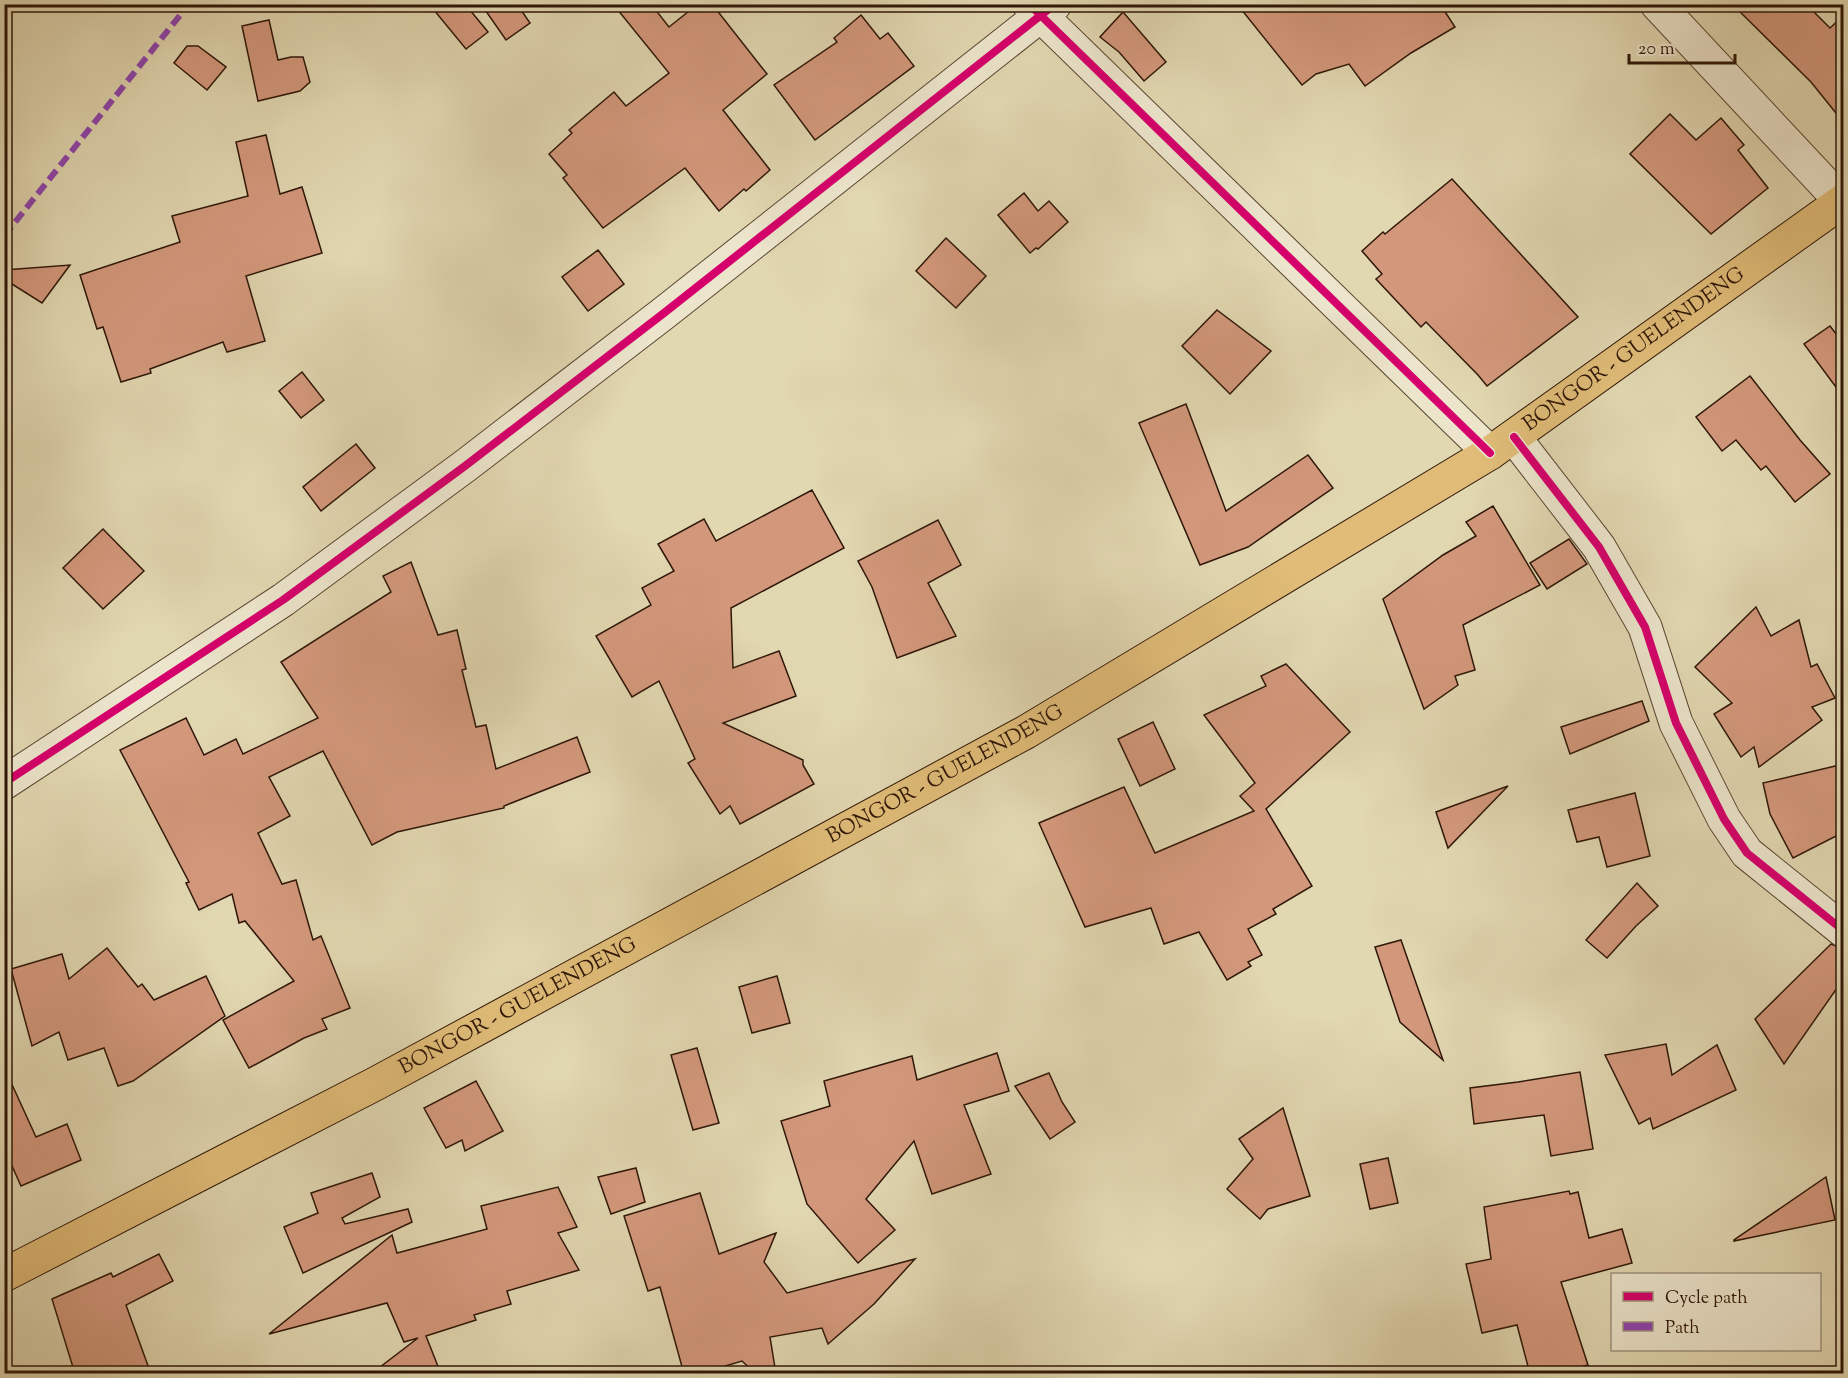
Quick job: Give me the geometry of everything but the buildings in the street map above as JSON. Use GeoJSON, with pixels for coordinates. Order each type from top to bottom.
{"type":"FeatureCollection","features":[{"type":"Feature","properties":{"kind":"highway","name":"BONGOR - GUELENDENG"},"geometry":{"type":"LineString","coordinates":[[4,1275],[386,1078],[1016,738],[1502,445],[1842,201]]}},
{"type":"Feature","properties":{"kind":"street"},"geometry":{"type":"LineString","coordinates":[[1657,4],[1842,201]]}},
{"type":"Feature","properties":{"kind":"street"},"geometry":{"type":"LineString","coordinates":[[4,783],[283,600],[465,466],[664,313],[1042,8],[1502,445],[1599,548],[1645,627],[1676,723],[1724,819],[1747,853],[1844,931]]}},
{"type":"Feature","properties":{"kind":"marked path"},"geometry":{"type":"LineString","coordinates":[[4,236],[189,4]]}},
{"type":"Feature","properties":{"kind":"cycle path"},"geometry":{"type":"LineString","coordinates":[[1029,4],[1490,453]]}},
{"type":"Feature","properties":{"kind":"cycle path"},"geometry":{"type":"LineString","coordinates":[[4,783],[283,600],[465,466],[664,313],[1055,4]]}},
{"type":"Feature","properties":{"kind":"cycle path"},"geometry":{"type":"LineString","coordinates":[[1514,437],[1599,547],[1645,627],[1676,723],[1724,819],[1747,853],[1844,931]]}}]}
